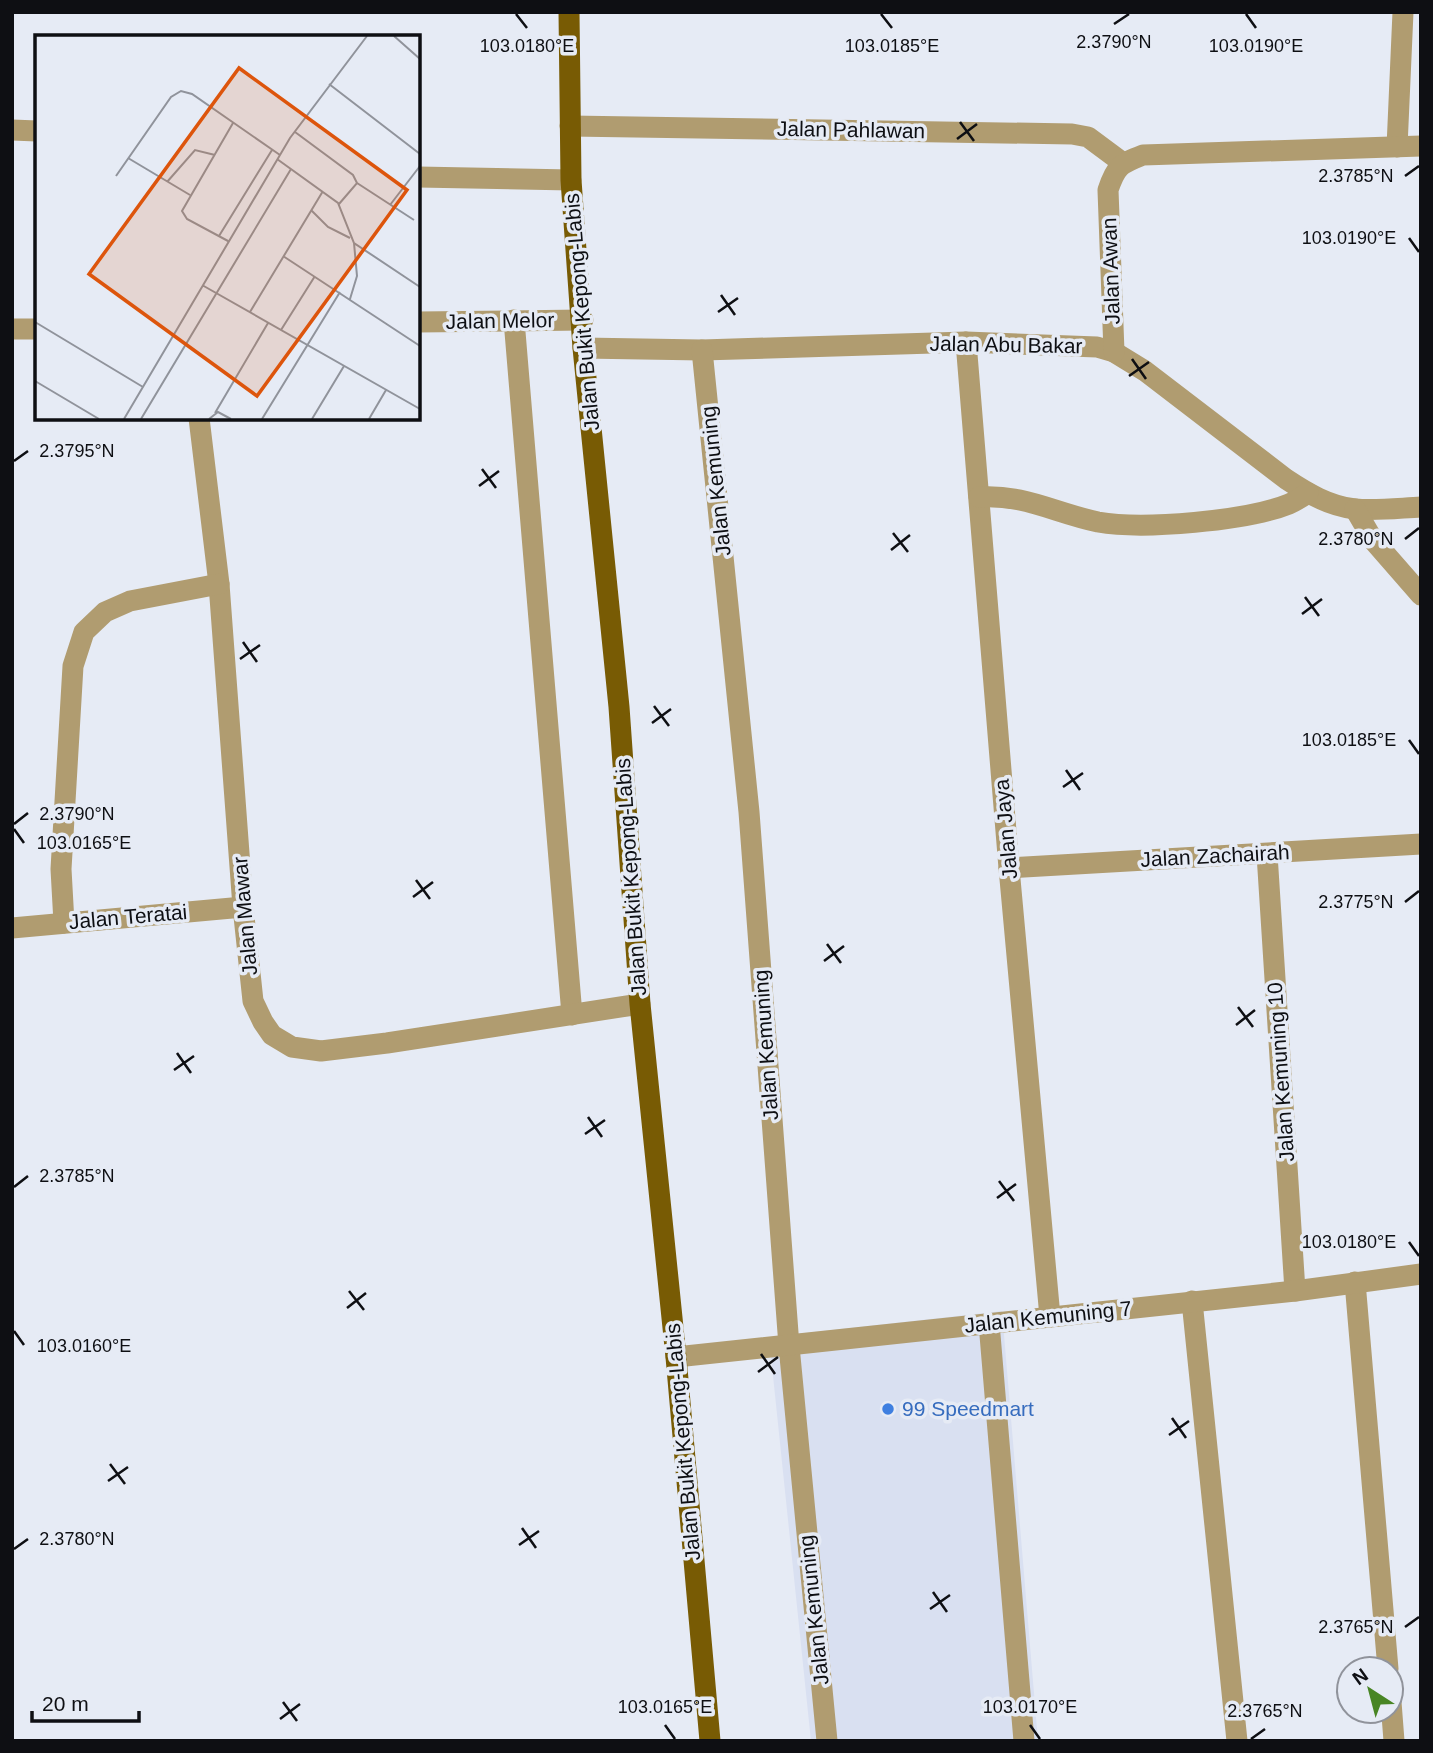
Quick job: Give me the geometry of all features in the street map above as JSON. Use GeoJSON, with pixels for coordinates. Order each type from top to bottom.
{"type":"FeatureCollection","features":[{"type":"Feature","properties":{"kind":"main road","name":"Jalan Bukit Kepong-Labis"},"geometry":{"type":"LineString","coordinates":[[569,12],[571,180],[583,348],[619,707],[640,1004],[676,1357],[710,1741]]}},
{"type":"Feature","properties":{"kind":"street"},"geometry":{"type":"LineString","coordinates":[[1397,148],[1403,12]]}},
{"type":"Feature","properties":{"kind":"street","name":"Jalan Pahlawan"},"geometry":{"type":"LineString","coordinates":[[570,126],[1072,134],[1088,137],[1123,163]]}},
{"type":"Feature","properties":{"kind":"street"},"geometry":{"type":"LineString","coordinates":[[12,130],[35,131]]}},
{"type":"Feature","properties":{"kind":"street"},"geometry":{"type":"LineString","coordinates":[[1123,163],[1143,155],[1421,146]]}},
{"type":"Feature","properties":{"kind":"street","name":"Jalan Awan"},"geometry":{"type":"LineString","coordinates":[[1114,352],[1108,190],[1114,173],[1123,163]]}},
{"type":"Feature","properties":{"kind":"street"},"geometry":{"type":"LineString","coordinates":[[420,177],[571,180]]}},
{"type":"Feature","properties":{"kind":"street"},"geometry":{"type":"LineString","coordinates":[[514,320],[572,1015]]}},
{"type":"Feature","properties":{"kind":"street","name":"Jalan Melor"},"geometry":{"type":"LineString","coordinates":[[420,322],[583,320]]}},
{"type":"Feature","properties":{"kind":"street"},"geometry":{"type":"LineString","coordinates":[[12,329],[35,328]]}},
{"type":"Feature","properties":{"kind":"street","name":"Jalan Abu Bakar"},"geometry":{"type":"LineString","coordinates":[[583,348],[702,350],[966,342],[1074,345],[1114,352],[1145,371],[1308,493],[1326,502],[1355,509],[1421,507]]}},
{"type":"Feature","properties":{"kind":"street","name":"Jalan Jaya"},"geometry":{"type":"LineString","coordinates":[[966,342],[1009,868],[1050,1317]]}},
{"type":"Feature","properties":{"kind":"street","name":"Jalan Kemuning"},"geometry":{"type":"LineString","coordinates":[[702,350],[749,812],[789,1346],[827,1741]]}},
{"type":"Feature","properties":{"kind":"street","name":"Jalan Mawar"},"geometry":{"type":"LineString","coordinates":[[199,420],[219,584],[243,907],[253,1001],[272,1035],[292,1047],[321,1051],[640,1004]]}},
{"type":"Feature","properties":{"kind":"street"},"geometry":{"type":"LineString","coordinates":[[979,497],[1012,497],[1100,522],[1139,525],[1251,515],[1290,504],[1308,493]]}},
{"type":"Feature","properties":{"kind":"street"},"geometry":{"type":"LineString","coordinates":[[1355,509],[1374,540],[1421,595]]}},
{"type":"Feature","properties":{"kind":"street"},"geometry":{"type":"LineString","coordinates":[[64,923],[61,869],[74,666],[85,632],[105,612],[130,601],[219,584]]}},
{"type":"Feature","properties":{"kind":"street","name":"Jalan Zachairah"},"geometry":{"type":"LineString","coordinates":[[1009,868],[1421,844]]}},
{"type":"Feature","properties":{"kind":"street","name":"Jalan Kemuning 10"},"geometry":{"type":"LineString","coordinates":[[1267,853],[1295,1291]]}},
{"type":"Feature","properties":{"kind":"street","name":"Jalan Teratai"},"geometry":{"type":"LineString","coordinates":[[12,928],[243,907]]}},
{"type":"Feature","properties":{"kind":"street","name":"Jalan Kemuning 7"},"geometry":{"type":"LineString","coordinates":[[676,1357],[1295,1291],[1421,1274]]}},
{"type":"Feature","properties":{"kind":"street"},"geometry":{"type":"LineString","coordinates":[[1355,1282],[1387,1655]]}},
{"type":"Feature","properties":{"kind":"street"},"geometry":{"type":"LineString","coordinates":[[1192,1301],[1237,1741]]}},
{"type":"Feature","properties":{"kind":"street"},"geometry":{"type":"LineString","coordinates":[[989,1323],[1024,1741]]}},
{"type":"Feature","properties":{"kind":"shaded area"},"geometry":{"type":"Polygon","coordinates":[[[1002,1311],[1038,1741],[811,1741],[769,1337],[1002,1311]]]}},
{"type":"Feature","properties":{"kind":"place","name":"99 Speedmart"},"geometry":{"type":"Point","coordinates":[888,1409]}}]}
